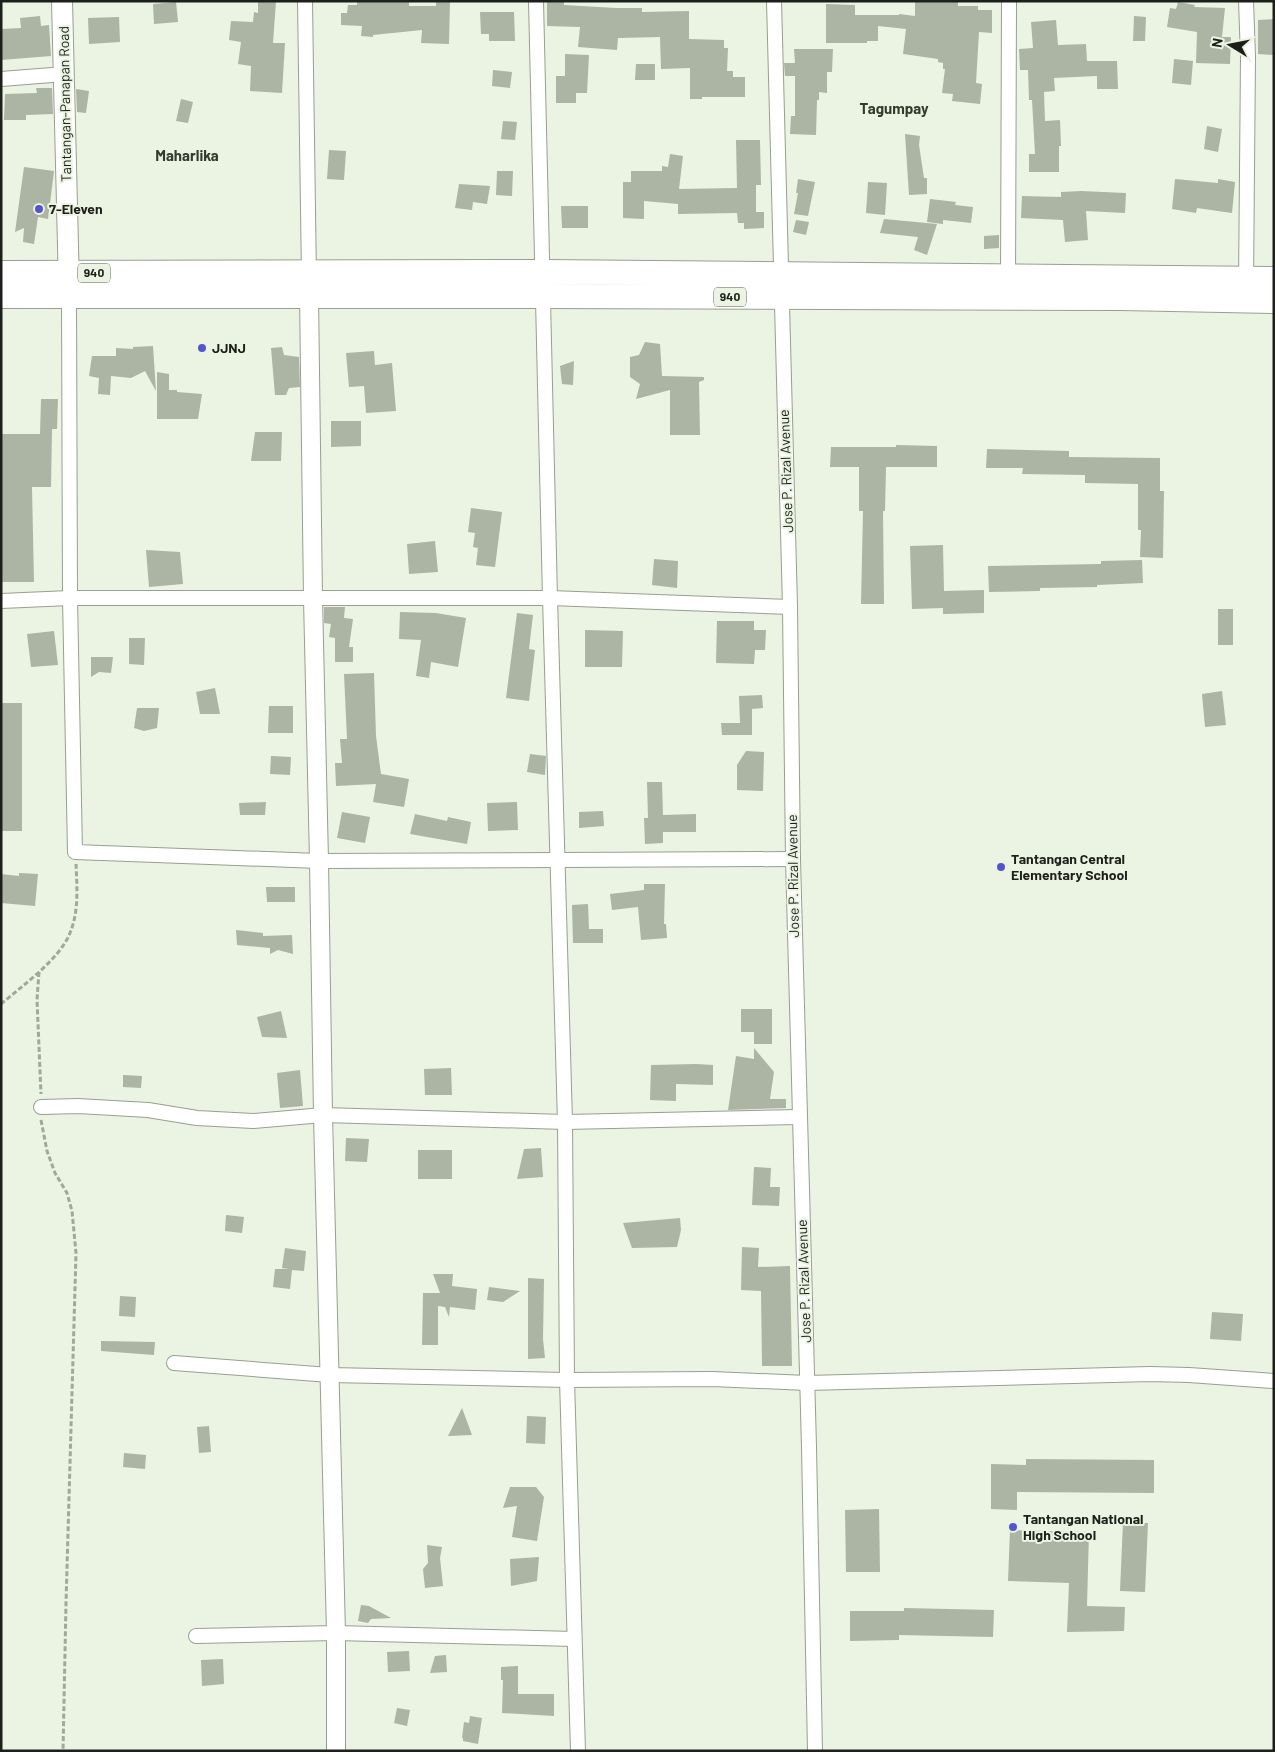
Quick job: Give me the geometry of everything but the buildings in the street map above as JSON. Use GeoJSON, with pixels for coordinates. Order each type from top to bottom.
{"type":"FeatureCollection","features":[{"type":"Feature","properties":{"kind":"highway","name":"940"},"geometry":{"type":"LineString","coordinates":[[1,273],[69,285]]}},
{"type":"Feature","properties":{"kind":"highway","name":"940"},"geometry":{"type":"LineString","coordinates":[[1,296],[69,285],[543,284],[780,274],[1008,287],[1121,298],[1246,290],[1274,279]]}},
{"type":"Feature","properties":{"kind":"highway","name":"940"},"geometry":{"type":"LineString","coordinates":[[543,284],[780,297],[1008,287]]}},
{"type":"Feature","properties":{"kind":"highway","name":"940"},"geometry":{"type":"LineString","coordinates":[[1246,290],[1274,300]]}},
{"type":"Feature","properties":{"kind":"main road","name":"Tantangan-Panapan Road"},"geometry":{"type":"LineString","coordinates":[[62,1],[69,285]]}},
{"type":"Feature","properties":{"kind":"street"},"geometry":{"type":"LineString","coordinates":[[305,1],[313,598],[336,1633],[336,1751]]}},
{"type":"Feature","properties":{"kind":"street"},"geometry":{"type":"LineString","coordinates":[[536,1],[565,1122],[566,1380],[578,1751]]}},
{"type":"Feature","properties":{"kind":"street","name":"Jose P. Rizal Avenue"},"geometry":{"type":"LineString","coordinates":[[774,1],[780,297],[790,606],[792,859],[798,1117],[807,1383],[815,1751]]}},
{"type":"Feature","properties":{"kind":"street"},"geometry":{"type":"LineString","coordinates":[[1008,1],[1008,287]]}},
{"type":"Feature","properties":{"kind":"street"},"geometry":{"type":"LineString","coordinates":[[1246,1],[1248,57],[1246,290]]}},
{"type":"Feature","properties":{"kind":"street"},"geometry":{"type":"LineString","coordinates":[[1,78],[65,74]]}},
{"type":"Feature","properties":{"kind":"street"},"geometry":{"type":"LineString","coordinates":[[69,285],[70,598],[75,852],[319,861],[792,859]]}},
{"type":"Feature","properties":{"kind":"street"},"geometry":{"type":"LineString","coordinates":[[1,601],[70,598],[550,598],[790,606]]}},
{"type":"Feature","properties":{"kind":"street"},"geometry":{"type":"LineString","coordinates":[[41,1107],[78,1106],[148,1110],[197,1118],[253,1120],[323,1115],[565,1122],[798,1117]]}},
{"type":"Feature","properties":{"kind":"street"},"geometry":{"type":"LineString","coordinates":[[174,1362],[330,1375],[566,1380],[712,1380],[807,1383],[1150,1374],[1274,1381]]}},
{"type":"Feature","properties":{"kind":"street"},"geometry":{"type":"LineString","coordinates":[[196,1636],[336,1633],[574,1639]]}},
{"type":"Feature","properties":{"kind":"path"},"geometry":{"type":"LineString","coordinates":[[1,1004],[39,972],[70,934],[78,893],[75,852]]}},
{"type":"Feature","properties":{"kind":"path"},"geometry":{"type":"LineString","coordinates":[[39,972],[37,1000],[41,1124],[46,1151],[66,1193],[72,1211],[76,1253],[66,1603],[64,1751]]}},
{"type":"Feature","properties":{"kind":"place","name":"7-Eleven"},"geometry":{"type":"Point","coordinates":[39,209]}},
{"type":"Feature","properties":{"kind":"place","name":"JJNJ"},"geometry":{"type":"Point","coordinates":[202,348]}},
{"type":"Feature","properties":{"kind":"place","name":"Tantangan Central Elementary School"},"geometry":{"type":"Point","coordinates":[1001,867]}},
{"type":"Feature","properties":{"kind":"place","name":"Tantangan National High School"},"geometry":{"type":"Point","coordinates":[1013,1527]}},
{"type":"Feature","properties":{"kind":"district","name":"Tagumpay"},"geometry":{"type":"Point","coordinates":[894,109]}},
{"type":"Feature","properties":{"kind":"district","name":"Maharlika"},"geometry":{"type":"Point","coordinates":[187,156]}}]}
